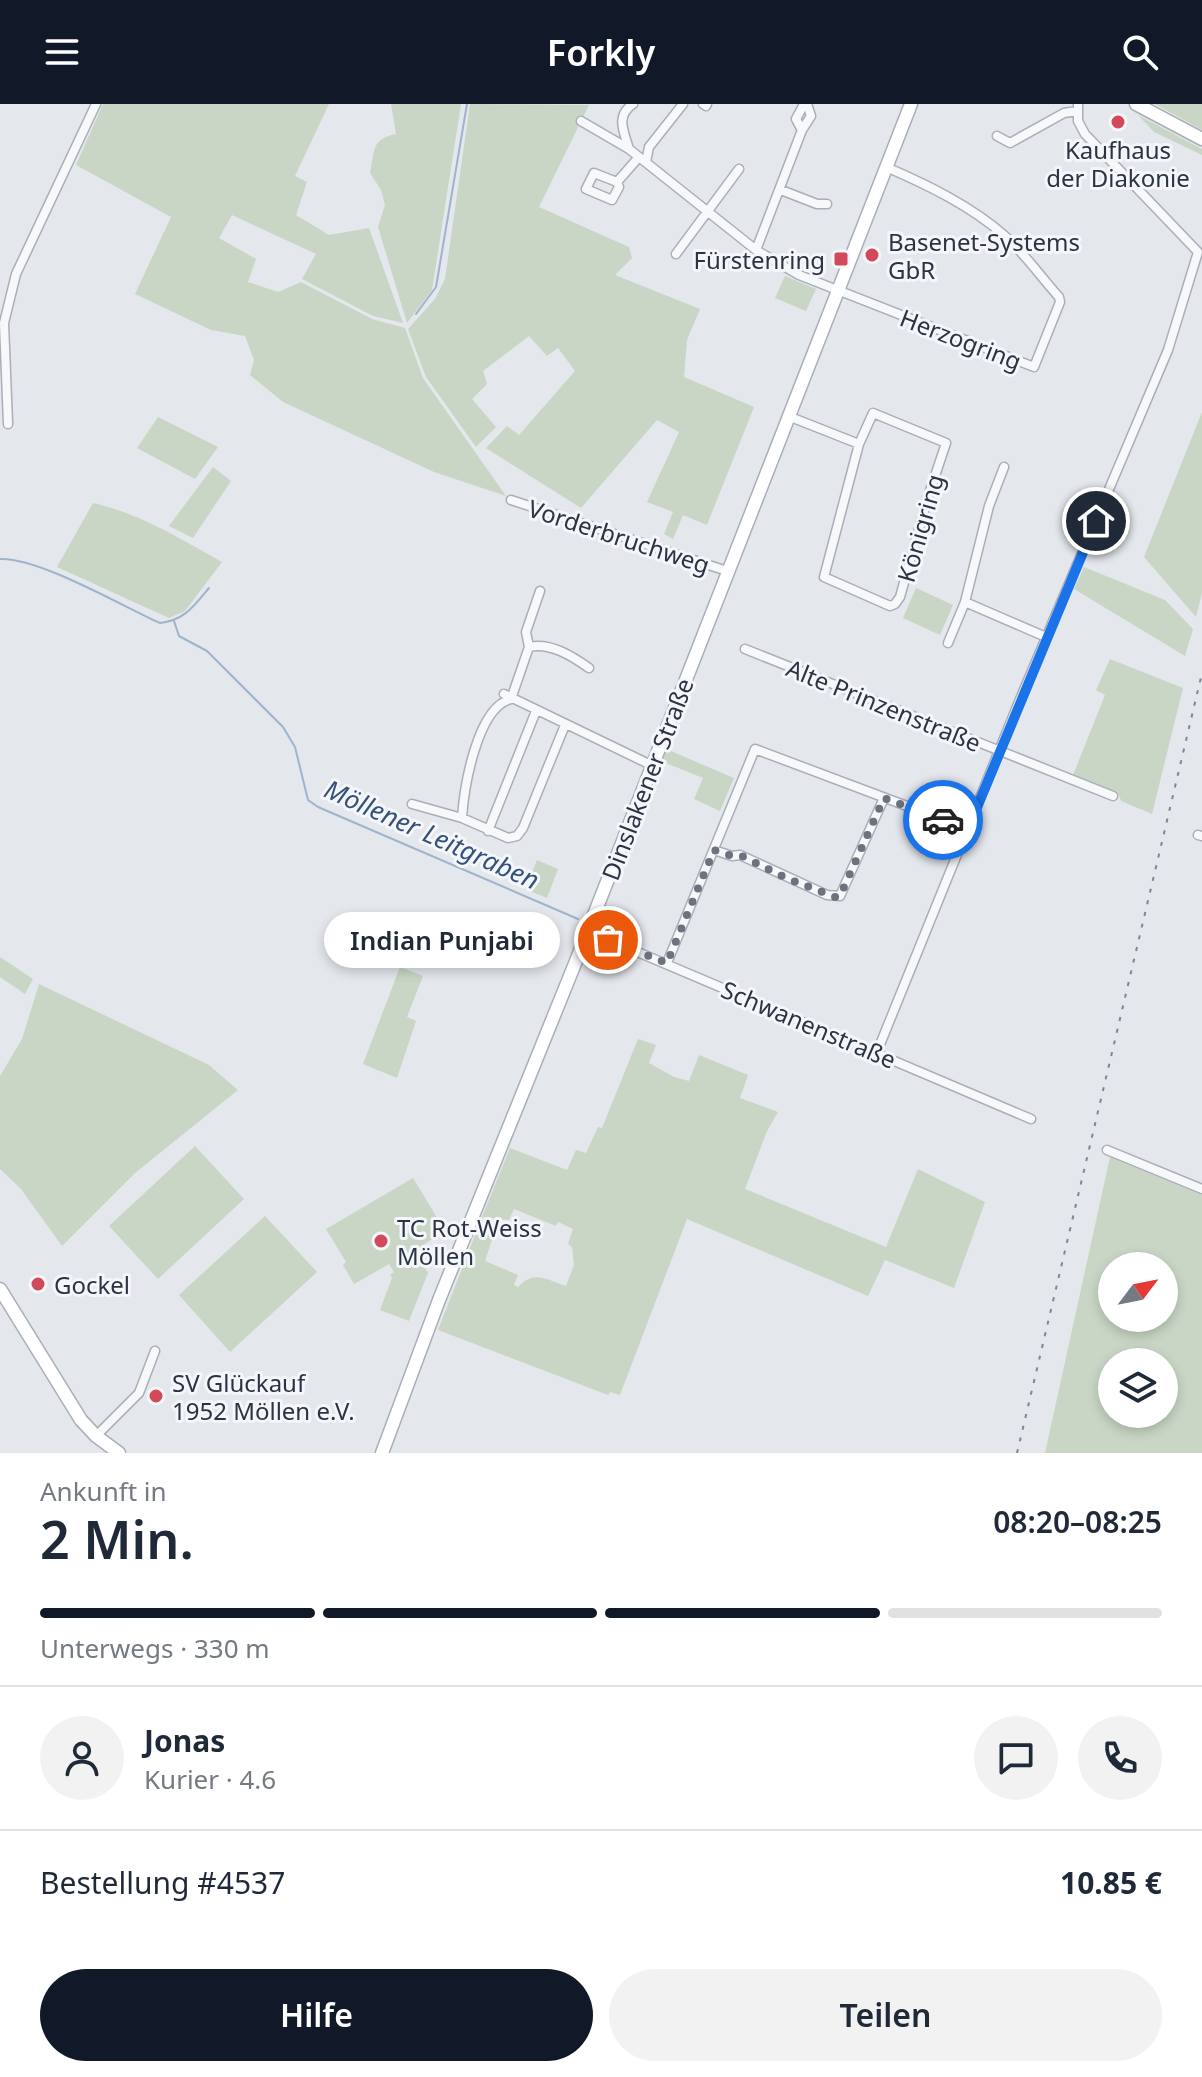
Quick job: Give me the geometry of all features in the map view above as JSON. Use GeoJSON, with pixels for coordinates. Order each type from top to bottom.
{"type":"FeatureCollection","features":[{"type":"Feature","properties":{"kind":"main road","name":"Dinslakener Straße"},"geometry":{"type":"LineString","coordinates":[[382,1453],[439,1300],[588,931],[911,104]]}},
{"type":"Feature","properties":{"kind":"main road"},"geometry":{"type":"LineString","coordinates":[[1136,104],[1202,139]]}},
{"type":"Feature","properties":{"kind":"main road"},"geometry":{"type":"LineString","coordinates":[[0,1289],[81,1420],[119,1453]]}},
{"type":"Feature","properties":{"kind":"street"},"geometry":{"type":"LineString","coordinates":[[8,424],[2,323],[16,274],[96,104]]}},
{"type":"Feature","properties":{"kind":"street"},"geometry":{"type":"LineString","coordinates":[[629,149],[621,124],[625,109],[633,104]]}},
{"type":"Feature","properties":{"kind":"street"},"geometry":{"type":"LineString","coordinates":[[617,182],[642,159],[683,104]]}},
{"type":"Feature","properties":{"kind":"street"},"geometry":{"type":"LineString","coordinates":[[756,250],[802,130],[811,116],[806,104]]}},
{"type":"Feature","properties":{"kind":"street"},"geometry":{"type":"LineString","coordinates":[[877,1052],[1046,637],[1168,350],[1198,252],[1085,134],[1078,121],[1078,108],[1010,143],[997,136]]}},
{"type":"Feature","properties":{"kind":"street"},"geometry":{"type":"LineString","coordinates":[[581,121],[629,149],[756,250],[799,275],[838,291]]}},
{"type":"Feature","properties":{"kind":"street","name":"Herzogring"},"geometry":{"type":"LineString","coordinates":[[838,291],[1034,367],[1060,302],[1059,297],[1006,237],[981,217],[945,195],[886,167]]}},
{"type":"Feature","properties":{"kind":"street"},"geometry":{"type":"LineString","coordinates":[[676,254],[739,169]]}},
{"type":"Feature","properties":{"kind":"street"},"geometry":{"type":"LineString","coordinates":[[781,190],[817,204],[827,204]]}},
{"type":"Feature","properties":{"kind":"street","name":"Königring"},"geometry":{"type":"LineString","coordinates":[[873,413],[946,443],[900,597],[890,606],[824,577],[859,444],[873,413]]}},
{"type":"Feature","properties":{"kind":"street"},"geometry":{"type":"LineString","coordinates":[[788,416],[859,444]]}},
{"type":"Feature","properties":{"kind":"street"},"geometry":{"type":"LineString","coordinates":[[948,643],[965,602],[989,506],[1004,467]]}},
{"type":"Feature","properties":{"kind":"street","name":"Vorderbruchweg"},"geometry":{"type":"LineString","coordinates":[[511,500],[727,571]]}},
{"type":"Feature","properties":{"kind":"street"},"geometry":{"type":"LineString","coordinates":[[462,818],[469,765],[480,737],[508,696],[529,647],[526,632],[540,591]]}},
{"type":"Feature","properties":{"kind":"street"},"geometry":{"type":"LineString","coordinates":[[965,602],[1046,637]]}},
{"type":"Feature","properties":{"kind":"street"},"geometry":{"type":"LineString","coordinates":[[529,647],[540,644],[573,657],[589,668]]}},
{"type":"Feature","properties":{"kind":"street","name":"Alte Prinzenstraße"},"geometry":{"type":"LineString","coordinates":[[745,649],[1113,796]]}},
{"type":"Feature","properties":{"kind":"street"},"geometry":{"type":"LineString","coordinates":[[508,696],[651,765]]}},
{"type":"Feature","properties":{"kind":"street"},"geometry":{"type":"LineString","coordinates":[[488,831],[536,711]]}},
{"type":"Feature","properties":{"kind":"street"},"geometry":{"type":"LineString","coordinates":[[412,804],[462,818],[508,838],[517,836],[565,725]]}},
{"type":"Feature","properties":{"kind":"street"},"geometry":{"type":"LineString","coordinates":[[667,963],[755,749],[968,829]]}},
{"type":"Feature","properties":{"kind":"street"},"geometry":{"type":"LineString","coordinates":[[714,850],[732,856],[740,855],[827,895],[840,896],[884,798]]}},
{"type":"Feature","properties":{"kind":"street","name":"Schwanenstraße"},"geometry":{"type":"LineString","coordinates":[[588,931],[1031,1119]]}},
{"type":"Feature","properties":{"kind":"street"},"geometry":{"type":"LineString","coordinates":[[1107,1150],[1202,1189]]}},
{"type":"Feature","properties":{"kind":"street"},"geometry":{"type":"LineString","coordinates":[[96,1436],[139,1393],[155,1351]]}},
{"type":"Feature","properties":{"kind":"green space"},"geometry":{"type":"Polygon","coordinates":[[[103,104],[329,104],[295,176],[307,182],[296,215],[329,235],[369,228],[403,323],[373,316],[302,279],[316,254],[232,215],[219,238],[256,259],[248,282],[278,292],[301,282],[372,319],[405,328],[423,378],[506,496],[434,472],[283,402],[250,375],[254,360],[245,336],[211,330],[135,294],[171,217],[76,165],[103,104]]]}},
{"type":"Feature","properties":{"kind":"green space"},"geometry":{"type":"Polygon","coordinates":[[[391,104],[461,104],[432,290],[407,323],[378,227],[385,205],[381,190],[370,173],[378,142],[396,134],[391,104]]]}},
{"type":"Feature","properties":{"kind":"green space"},"geometry":{"type":"Polygon","coordinates":[[[470,104],[589,105],[539,207],[629,247],[632,258],[615,275],[700,309],[687,340],[684,377],[754,407],[707,525],[683,515],[673,539],[664,534],[673,512],[647,502],[679,432],[657,420],[581,508],[486,448],[507,426],[519,435],[575,371],[558,348],[547,356],[529,336],[483,371],[487,384],[472,399],[496,427],[476,447],[426,377],[408,329],[435,299],[445,279],[470,104]]]}},
{"type":"Feature","properties":{"kind":"green space"},"geometry":{"type":"Polygon","coordinates":[[[1155,104],[1202,104],[1202,130],[1155,104]]]}},
{"type":"Feature","properties":{"kind":"green space"},"geometry":{"type":"Polygon","coordinates":[[[1138,115],[1202,149],[1202,155],[1154,132],[1138,115]]]}},
{"type":"Feature","properties":{"kind":"green space"},"geometry":{"type":"Polygon","coordinates":[[[785,276],[816,289],[806,311],[775,298],[785,276]]]}},
{"type":"Feature","properties":{"kind":"green space"},"geometry":{"type":"Polygon","coordinates":[[[1202,412],[1202,593],[1196,617],[1144,557],[1202,412]]]}},
{"type":"Feature","properties":{"kind":"green space"},"geometry":{"type":"Polygon","coordinates":[[[158,417],[218,447],[195,479],[137,448],[158,417]]]}},
{"type":"Feature","properties":{"kind":"green space"},"geometry":{"type":"Polygon","coordinates":[[[213,467],[231,481],[193,538],[169,526],[213,467]]]}},
{"type":"Feature","properties":{"kind":"green space"},"geometry":{"type":"Polygon","coordinates":[[[93,503],[143,520],[222,562],[185,611],[169,618],[57,567],[93,503]]]}},
{"type":"Feature","properties":{"kind":"green space"},"geometry":{"type":"Polygon","coordinates":[[[1084,567],[1165,600],[1193,629],[1185,656],[1074,589],[1084,567]]]}},
{"type":"Feature","properties":{"kind":"green space"},"geometry":{"type":"Polygon","coordinates":[[[916,588],[953,605],[940,635],[903,618],[916,588]]]}},
{"type":"Feature","properties":{"kind":"green space"},"geometry":{"type":"Polygon","coordinates":[[[1110,659],[1183,688],[1152,814],[1121,801],[1119,795],[1073,775],[1105,695],[1096,690],[1110,659]]]}},
{"type":"Feature","properties":{"kind":"green space"},"geometry":{"type":"Polygon","coordinates":[[[666,749],[734,778],[720,811],[694,799],[703,778],[661,761],[666,749]]]}},
{"type":"Feature","properties":{"kind":"green space"},"geometry":{"type":"Polygon","coordinates":[[[537,860],[558,869],[547,898],[525,889],[537,860]]]}},
{"type":"Feature","properties":{"kind":"green space"},"geometry":{"type":"Polygon","coordinates":[[[0,957],[33,979],[25,994],[0,977],[0,957]]]}},
{"type":"Feature","properties":{"kind":"green space"},"geometry":{"type":"Polygon","coordinates":[[[400,967],[423,976],[407,1017],[416,1021],[397,1078],[363,1064],[400,967]]]}},
{"type":"Feature","properties":{"kind":"green space"},"geometry":{"type":"Polygon","coordinates":[[[39,984],[209,1065],[238,1090],[135,1173],[62,1246],[21,1189],[0,1169],[0,1076],[22,1039],[39,984]]]}},
{"type":"Feature","properties":{"kind":"green space"},"geometry":{"type":"Polygon","coordinates":[[[638,1039],[656,1045],[649,1063],[674,1077],[689,1081],[699,1055],[748,1075],[740,1098],[778,1112],[767,1131],[745,1189],[886,1247],[918,1169],[985,1202],[954,1288],[885,1260],[868,1296],[687,1219],[620,1395],[610,1392],[608,1395],[438,1330],[479,1225],[495,1231],[485,1261],[518,1275],[514,1285],[518,1287],[535,1277],[566,1286],[574,1265],[572,1247],[568,1244],[573,1229],[558,1222],[556,1226],[514,1209],[509,1220],[482,1217],[510,1148],[567,1170],[576,1150],[586,1153],[598,1127],[602,1128],[638,1039]]]}},
{"type":"Feature","properties":{"kind":"green space"},"geometry":{"type":"Polygon","coordinates":[[[195,1146],[244,1199],[158,1279],[109,1226],[195,1146]]]}},
{"type":"Feature","properties":{"kind":"green space"},"geometry":{"type":"Polygon","coordinates":[[[1110,1157],[1202,1195],[1202,1453],[1045,1453],[1110,1157]]]}},
{"type":"Feature","properties":{"kind":"green space","name":"TC Rot-Weiss Möllen"},"geometry":{"type":"Polygon","coordinates":[[[413,1178],[445,1231],[415,1250],[428,1273],[409,1321],[380,1310],[392,1278],[390,1275],[394,1272],[389,1264],[354,1284],[343,1265],[346,1262],[326,1229],[413,1178]]]}},
{"type":"Feature","properties":{"kind":"green space"},"geometry":{"type":"Polygon","coordinates":[[[265,1216],[317,1272],[230,1352],[179,1295],[265,1216]]]}},
{"type":"Feature","properties":{"kind":"waterway"},"geometry":{"type":"LineString","coordinates":[[416,314],[436,287],[467,104]]}},
{"type":"Feature","properties":{"kind":"waterway","name":"Möllener Leitgraben"},"geometry":{"type":"LineString","coordinates":[[0,559],[16,560],[57,574],[160,623],[183,615],[209,588]]}},
{"type":"Feature","properties":{"kind":"waterway","name":"Möllener Leitgraben"},"geometry":{"type":"LineString","coordinates":[[174,621],[179,636],[207,651],[283,727],[295,747],[308,800],[578,919]]}},
{"type":"Feature","properties":{"kind":"railway"},"geometry":{"type":"LineString","coordinates":[[1017,1453],[1202,673]]}},
{"type":"Feature","properties":{"kind":"way so far"},"geometry":{"type":"LineString","coordinates":[[608,940],[667,963],[714,850],[732,856],[740,855],[786,878],[835,897],[840,896],[884,798],[943,820]]}},
{"type":"Feature","properties":{"kind":"place","name":"Kaufhaus der Diakonie"},"geometry":{"type":"Point","coordinates":[1118,122]}},
{"type":"Feature","properties":{"kind":"place","name":"Basenet-Systems GbR"},"geometry":{"type":"Point","coordinates":[872,255]}},
{"type":"Feature","properties":{"kind":"place","name":"Fürstenring"},"geometry":{"type":"Point","coordinates":[841,259]}},
{"type":"Feature","properties":{"kind":"place","name":"Indian Punjabi"},"geometry":{"type":"Point","coordinates":[608,940]}},
{"type":"Feature","properties":{"kind":"place","name":"TC Rot-Weiss Möllen"},"geometry":{"type":"Point","coordinates":[381,1241]}},
{"type":"Feature","properties":{"kind":"place","name":"Gockel"},"geometry":{"type":"Point","coordinates":[38,1284]}},
{"type":"Feature","properties":{"kind":"place","name":"SV Glückauf 1952 Möllen e.V."},"geometry":{"type":"Point","coordinates":[156,1396]}},
{"type":"Feature","properties":{"kind":"route"},"geometry":{"type":"LineString","coordinates":[[943,820],[968,829],[1096,521]]}}]}
